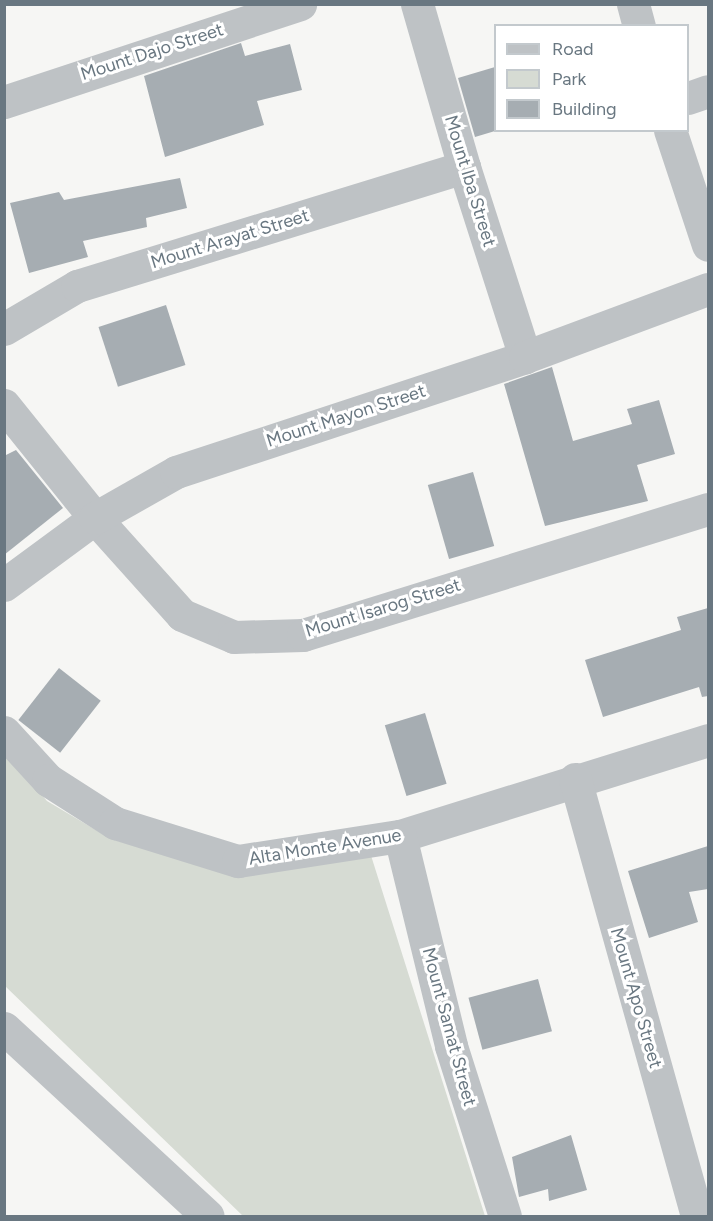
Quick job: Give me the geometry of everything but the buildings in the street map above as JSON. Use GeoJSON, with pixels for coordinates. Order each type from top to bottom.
{"type":"FeatureCollection","features":[{"type":"Feature","properties":{"kind":"street","name":"Mount Dajo Street"},"geometry":{"type":"LineString","coordinates":[[4,102],[300,4]]}},
{"type":"Feature","properties":{"kind":"street","name":"Mount Iba Street"},"geometry":{"type":"LineString","coordinates":[[417,4],[464,167],[525,357]]}},
{"type":"Feature","properties":{"kind":"street"},"geometry":{"type":"LineString","coordinates":[[633,4],[638,24]]}},
{"type":"Feature","properties":{"kind":"street"},"geometry":{"type":"LineString","coordinates":[[689,97],[708,92]]}},
{"type":"Feature","properties":{"kind":"street"},"geometry":{"type":"LineString","coordinates":[[671,132],[708,245]]}},
{"type":"Feature","properties":{"kind":"street","name":"Mount Arayat Street"},"geometry":{"type":"LineString","coordinates":[[4,329],[77,286],[464,167]]}},
{"type":"Feature","properties":{"kind":"street","name":"Mount Mayon Street"},"geometry":{"type":"LineString","coordinates":[[4,585],[95,518],[176,472],[525,357],[708,289]]}},
{"type":"Feature","properties":{"kind":"street","name":"Mount Isarog Street"},"geometry":{"type":"LineString","coordinates":[[4,405],[95,518],[182,615],[234,637],[303,635],[708,508]]}},
{"type":"Feature","properties":{"kind":"street","name":"Alta Monte Avenue"},"geometry":{"type":"LineString","coordinates":[[4,732],[48,780],[115,824],[238,861],[400,836],[575,779],[708,740]]}},
{"type":"Feature","properties":{"kind":"street","name":"Mount Apo Street"},"geometry":{"type":"LineString","coordinates":[[575,779],[697,1216]]}},
{"type":"Feature","properties":{"kind":"street","name":"Mount Samat Street"},"geometry":{"type":"LineString","coordinates":[[400,836],[452,1046],[505,1216]]}},
{"type":"Feature","properties":{"kind":"street"},"geometry":{"type":"LineString","coordinates":[[4,1028],[208,1216]]}},
{"type":"Feature","properties":{"kind":"green space"},"geometry":{"type":"Polygon","coordinates":[[[4,750],[47,801],[111,839],[232,874],[368,846],[485,1216],[243,1216],[5,986],[4,750]]]}}]}
